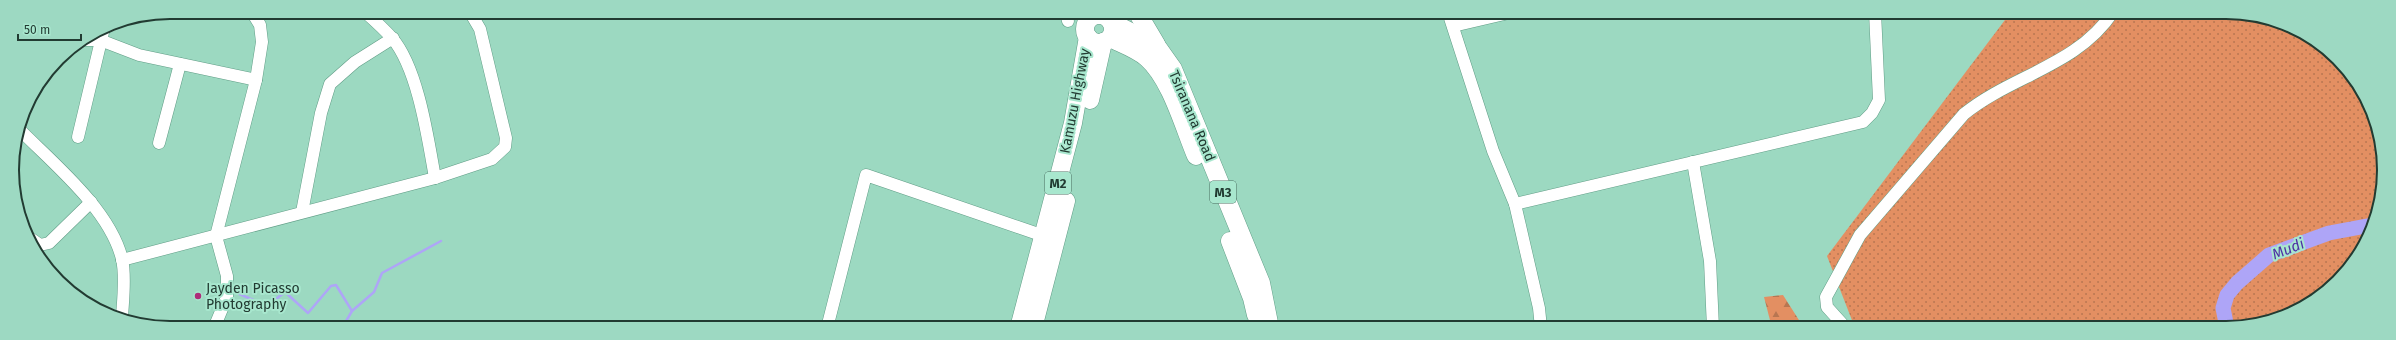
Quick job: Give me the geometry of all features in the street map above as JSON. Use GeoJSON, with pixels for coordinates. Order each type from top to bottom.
{"type":"FeatureCollection","features":[{"type":"Feature","properties":{"kind":"highway"},"geometry":{"type":"LineString","coordinates":[[1141,19],[1156,45]]}},
{"type":"Feature","properties":{"kind":"highway","name":"Tsiranana Road"},"geometry":{"type":"LineString","coordinates":[[1092,23],[1156,45],[1174,69],[1186,95],[1260,283],[1268,321]]}},
{"type":"Feature","properties":{"kind":"highway","name":"Tsiranana Road"},"geometry":{"type":"LineString","coordinates":[[1092,23],[1148,59],[1156,68],[1166,85],[1206,179],[1252,298],[1257,321]]}},
{"type":"Feature","properties":{"kind":"highway","name":"Kamuzu Highway"},"geometry":{"type":"LineString","coordinates":[[1021,321],[1073,123],[1092,23]]}},
{"type":"Feature","properties":{"kind":"highway","name":"Kamuzu Highway"},"geometry":{"type":"LineString","coordinates":[[1035,321],[1056,241],[1092,23]]}},
{"type":"Feature","properties":{"kind":"street"},"geometry":{"type":"LineString","coordinates":[[217,321],[227,297],[227,276],[216,236],[256,80],[262,37],[260,25],[256,19]]}},
{"type":"Feature","properties":{"kind":"street"},"geometry":{"type":"LineString","coordinates":[[373,19],[393,38],[404,58],[413,81],[425,124],[435,178]]}},
{"type":"Feature","properties":{"kind":"street"},"geometry":{"type":"LineString","coordinates":[[122,260],[435,178],[492,159],[505,147],[506,138],[480,29],[474,19]]}},
{"type":"Feature","properties":{"kind":"street"},"geometry":{"type":"LineString","coordinates":[[1450,19],[1493,151],[1515,204],[1538,301],[1540,321]]}},
{"type":"Feature","properties":{"kind":"street"},"geometry":{"type":"LineString","coordinates":[[1453,26],[1483,19]]}},
{"type":"Feature","properties":{"kind":"street"},"geometry":{"type":"LineString","coordinates":[[1515,204],[1862,122],[1868,119],[1879,100],[1876,19]]}},
{"type":"Feature","properties":{"kind":"street"},"geometry":{"type":"LineString","coordinates":[[1840,321],[1827,307],[1826,297],[1860,235],[1964,114],[1982,100],[2068,56],[2092,39],[2108,19]]}},
{"type":"Feature","properties":{"kind":"street"},"geometry":{"type":"LineString","coordinates":[[78,137],[101,36]]}},
{"type":"Feature","properties":{"kind":"street"},"geometry":{"type":"LineString","coordinates":[[302,212],[321,113],[330,84],[355,62],[393,38]]}},
{"type":"Feature","properties":{"kind":"street"},"geometry":{"type":"LineString","coordinates":[[92,40],[100,40],[139,55],[256,80]]}},
{"type":"Feature","properties":{"kind":"street"},"geometry":{"type":"LineString","coordinates":[[159,144],[180,64]]}},
{"type":"Feature","properties":{"kind":"street"},"geometry":{"type":"LineString","coordinates":[[23,134],[91,202],[104,220],[122,260],[122,313]]}},
{"type":"Feature","properties":{"kind":"street"},"geometry":{"type":"LineString","coordinates":[[1693,162],[1710,261],[1713,321]]}},
{"type":"Feature","properties":{"kind":"street"},"geometry":{"type":"LineString","coordinates":[[829,321],[866,175],[1044,236]]}},
{"type":"Feature","properties":{"kind":"street"},"geometry":{"type":"LineString","coordinates":[[37,242],[40,244],[50,243],[91,202]]}},
{"type":"Feature","properties":{"kind":"green space"},"geometry":{"type":"Polygon","coordinates":[[[2006,19],[2236,19],[2275,27],[2284,30],[2310,44],[2326,56],[2340,70],[2352,86],[2366,112],[2372,131],[2377,160],[2376,190],[2366,228],[2357,246],[2340,270],[2326,284],[2302,301],[2284,310],[2265,316],[2236,321],[1852,321],[1827,256],[2006,19]]]}},
{"type":"Feature","properties":{"kind":"green space"},"geometry":{"type":"Polygon","coordinates":[[[1783,295],[1800,321],[1770,321],[1764,297],[1783,295]]]}},
{"type":"Feature","properties":{"kind":"waterway","name":"Mudi"},"geometry":{"type":"LineString","coordinates":[[2226,321],[2223,308],[2227,295],[2237,283],[2269,255],[2329,233],[2367,226]]}},
{"type":"Feature","properties":{"kind":"waterway"},"geometry":{"type":"LineString","coordinates":[[237,293],[267,306],[285,292],[308,313],[331,286],[336,285],[352,311],[374,292],[382,273],[441,241]]}},
{"type":"Feature","properties":{"kind":"waterway"},"geometry":{"type":"LineString","coordinates":[[346,321],[352,311]]}},
{"type":"Feature","properties":{"kind":"place","name":"Jayden Picasso Photography"},"geometry":{"type":"Point","coordinates":[198,296]}}]}
